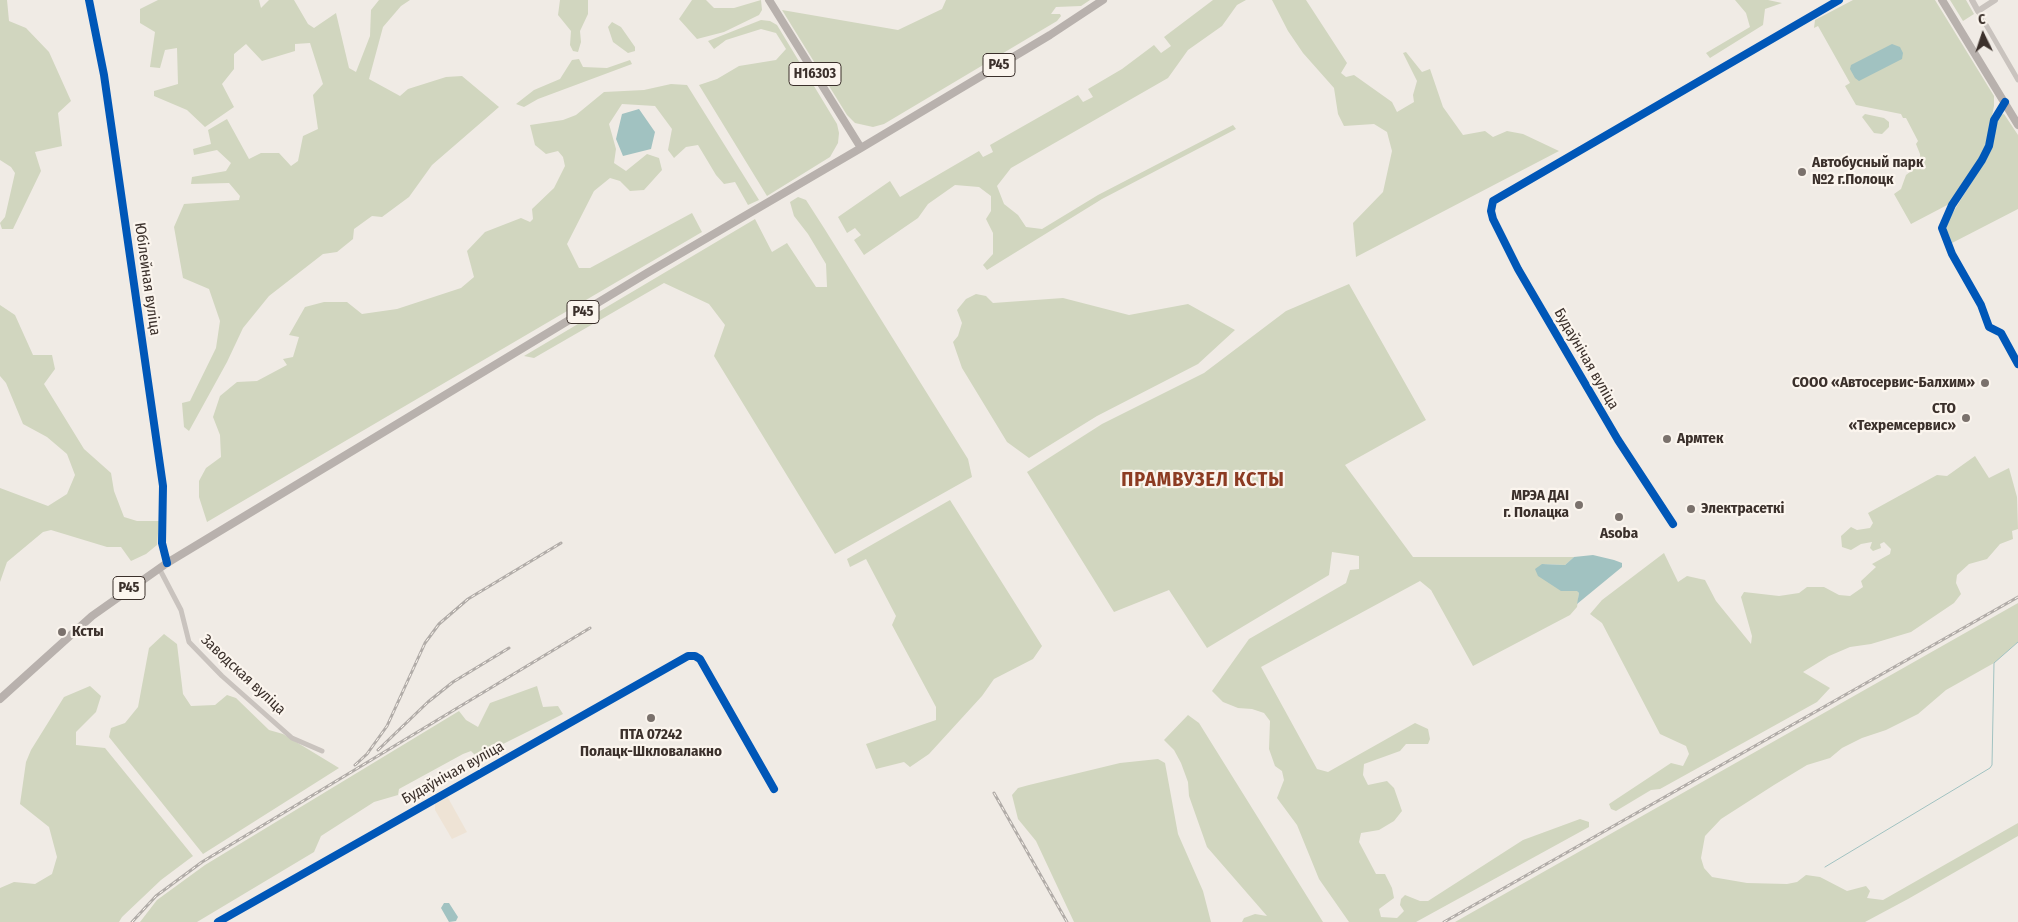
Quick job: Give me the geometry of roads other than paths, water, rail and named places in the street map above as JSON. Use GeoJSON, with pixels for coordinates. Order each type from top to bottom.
{"type":"FeatureCollection","features":[{"type":"Feature","properties":{"kind":"main road","name":"Н16303"},"geometry":{"type":"LineString","coordinates":[[769,0],[861,148]]}},
{"type":"Feature","properties":{"kind":"main road","name":"Р45"},"geometry":{"type":"LineString","coordinates":[[0,699],[92,616],[159,568],[647,273],[895,128],[1103,0]]}},
{"type":"Feature","properties":{"kind":"main road"},"geometry":{"type":"LineString","coordinates":[[1942,0],[2018,125]]}},
{"type":"Feature","properties":{"kind":"street","name":"Юбілейная вуліца"},"geometry":{"type":"LineString","coordinates":[[89,0],[105,84],[162,477],[164,515],[162,543],[167,563]]}},
{"type":"Feature","properties":{"kind":"street","name":"Будаўнічая вуліца"},"geometry":{"type":"LineString","coordinates":[[1673,524],[1618,440],[1518,269],[1491,211],[1493,201],[1839,0]]}},
{"type":"Feature","properties":{"kind":"street"},"geometry":{"type":"LineString","coordinates":[[1972,0],[2018,80]]}},
{"type":"Feature","properties":{"kind":"street"},"geometry":{"type":"LineString","coordinates":[[1978,11],[1995,0]]}},
{"type":"Feature","properties":{"kind":"street"},"geometry":{"type":"LineString","coordinates":[[2005,102],[1994,120],[1989,146],[1982,160],[1952,205],[1942,228],[1950,248],[1981,305],[1990,326],[2001,333],[2018,364]]}},
{"type":"Feature","properties":{"kind":"street","name":"Заводская вуліца"},"geometry":{"type":"LineString","coordinates":[[159,568],[180,610],[189,642],[222,676],[292,738],[322,751]]}},
{"type":"Feature","properties":{"kind":"street","name":"Будаўнічая вуліца"},"geometry":{"type":"LineString","coordinates":[[218,922],[688,656],[695,656],[702,661]]}},
{"type":"Feature","properties":{"kind":"street"},"geometry":{"type":"LineString","coordinates":[[702,661],[774,789]]}},
{"type":"Feature","properties":{"kind":"water"},"geometry":{"type":"Polygon","coordinates":[[[1892,44],[1900,47],[1903,53],[1902,59],[1859,81],[1855,78],[1850,69],[1851,65],[1892,44]]]}},
{"type":"Feature","properties":{"kind":"water"},"geometry":{"type":"Polygon","coordinates":[[[639,109],[655,132],[651,149],[623,156],[616,139],[622,114],[639,109]]]}},
{"type":"Feature","properties":{"kind":"water"},"geometry":{"type":"Polygon","coordinates":[[[1593,555],[1622,563],[1622,567],[1577,604],[1579,593],[1577,591],[1561,591],[1538,576],[1535,569],[1542,564],[1565,565],[1574,557],[1593,555]]]}},
{"type":"Feature","properties":{"kind":"water"},"geometry":{"type":"Polygon","coordinates":[[[444,903],[449,903],[458,917],[456,921],[449,922],[441,908],[444,903]]]}},
{"type":"Feature","properties":{"kind":"waterway"},"geometry":{"type":"LineString","coordinates":[[1825,867],[1990,768],[1992,765],[1994,663],[2018,642]]}},
{"type":"Feature","properties":{"kind":"railway"},"geometry":{"type":"LineString","coordinates":[[355,765],[367,754],[387,726],[425,643],[439,624],[468,599],[561,543]]}},
{"type":"Feature","properties":{"kind":"railway"},"geometry":{"type":"LineString","coordinates":[[1444,922],[2018,597]]}},
{"type":"Feature","properties":{"kind":"railway"},"geometry":{"type":"LineString","coordinates":[[132,922],[156,896],[202,862],[590,628]]}},
{"type":"Feature","properties":{"kind":"railway"},"geometry":{"type":"LineString","coordinates":[[378,750],[428,702],[453,682],[509,648]]}},
{"type":"Feature","properties":{"kind":"railway"},"geometry":{"type":"LineString","coordinates":[[994,793],[1067,922]]}},
{"type":"Feature","properties":{"kind":"place","name":"Автобусный парк №2 г.Полоцк"},"geometry":{"type":"Point","coordinates":[1802,172]}},
{"type":"Feature","properties":{"kind":"place","name":"СООО «Автосервис-Балхим»"},"geometry":{"type":"Point","coordinates":[1985,383]}},
{"type":"Feature","properties":{"kind":"place","name":"СТО «Техремсервис»"},"geometry":{"type":"Point","coordinates":[1966,418]}},
{"type":"Feature","properties":{"kind":"place","name":"Армтек"},"geometry":{"type":"Point","coordinates":[1667,439]}},
{"type":"Feature","properties":{"kind":"place","name":"МРЭА ДАІ г. Полацка"},"geometry":{"type":"Point","coordinates":[1579,505]}},
{"type":"Feature","properties":{"kind":"place","name":"Электрасеткі"},"geometry":{"type":"Point","coordinates":[1691,509]}},
{"type":"Feature","properties":{"kind":"place","name":"Asoba"},"geometry":{"type":"Point","coordinates":[1619,517]}},
{"type":"Feature","properties":{"kind":"place","name":"Ксты"},"geometry":{"type":"Point","coordinates":[62,632]}},
{"type":"Feature","properties":{"kind":"place","name":"ПТА 07242 Полацк-Шкловалакно"},"geometry":{"type":"Point","coordinates":[651,718]}},
{"type":"Feature","properties":{"kind":"district","name":"ПРАМВУЗЕЛ КСТЫ"},"geometry":{"type":"Point","coordinates":[1203,480]}}]}
